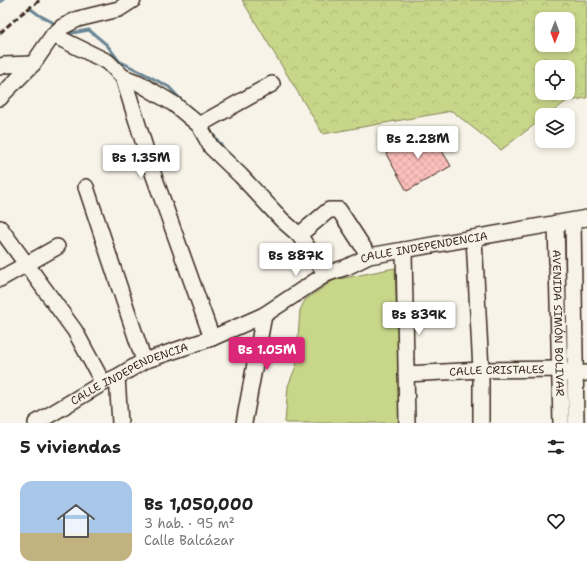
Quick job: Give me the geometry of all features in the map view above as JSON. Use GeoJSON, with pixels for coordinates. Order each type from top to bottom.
{"type":"FeatureCollection","features":[{"type":"Feature","properties":{"kind":"street"},"geometry":{"type":"LineString","coordinates":[[0,98],[34,64],[62,27],[78,19],[119,9],[133,0]]}},
{"type":"Feature","properties":{"kind":"street"},"geometry":{"type":"LineString","coordinates":[[50,41],[108,62],[123,77],[139,83],[174,104],[199,125],[210,147],[282,220],[300,235],[326,274]]}},
{"type":"Feature","properties":{"kind":"street"},"geometry":{"type":"LineString","coordinates":[[0,67],[4,65],[34,64]]}},
{"type":"Feature","properties":{"kind":"street"},"geometry":{"type":"LineString","coordinates":[[123,77],[154,176],[212,338]]}},
{"type":"Feature","properties":{"kind":"street"},"geometry":{"type":"LineString","coordinates":[[199,125],[272,84]]}},
{"type":"Feature","properties":{"kind":"street"},"geometry":{"type":"LineString","coordinates":[[86,187],[144,361]]}},
{"type":"Feature","properties":{"kind":"street"},"geometry":{"type":"LineString","coordinates":[[300,235],[329,210],[339,210],[369,256]]}},
{"type":"Feature","properties":{"kind":"street","name":"CALLE INDEPENDENCIA"},"geometry":{"type":"LineString","coordinates":[[36,423],[103,383],[144,361],[212,338],[264,315],[326,274],[347,267],[369,256],[580,219]]}},
{"type":"Feature","properties":{"kind":"street","name":"AVENIDA SIMÓN BOLIVAR"},"geometry":{"type":"LineString","coordinates":[[576,423],[581,374],[580,219]]}},
{"type":"Feature","properties":{"kind":"street","name":"AVENIDA SIMÓN BOLIVAR"},"geometry":{"type":"LineString","coordinates":[[556,223],[560,423]]}},
{"type":"Feature","properties":{"kind":"street"},"geometry":{"type":"LineString","coordinates":[[0,228],[75,331],[103,383]]}},
{"type":"Feature","properties":{"kind":"street"},"geometry":{"type":"LineString","coordinates":[[474,238],[481,370],[481,423]]}},
{"type":"Feature","properties":{"kind":"street"},"geometry":{"type":"LineString","coordinates":[[0,279],[57,247]]}},
{"type":"Feature","properties":{"kind":"street"},"geometry":{"type":"LineString","coordinates":[[404,250],[407,423]]}},
{"type":"Feature","properties":{"kind":"street"},"geometry":{"type":"LineString","coordinates":[[244,423],[264,315]]}},
{"type":"Feature","properties":{"kind":"street","name":"CALLE CRISTALES"},"geometry":{"type":"LineString","coordinates":[[406,374],[481,370],[559,369],[581,374]]}},
{"type":"Feature","properties":{"kind":"street"},"geometry":{"type":"LineString","coordinates":[[117,376],[120,423]]}},
{"type":"Feature","properties":{"kind":"green space"},"geometry":{"type":"Polygon","coordinates":[[[242,0],[587,0],[587,98],[575,100],[575,60],[535,60],[535,100],[574,100],[567,101],[558,108],[535,108],[535,124],[501,150],[452,111],[323,134],[242,0]]]}},
{"type":"Feature","properties":{"kind":"green space"},"geometry":{"type":"Polygon","coordinates":[[[395,268],[401,423],[285,423],[288,386],[296,366],[300,310],[305,300],[334,280],[395,268]]]}},
{"type":"Feature","properties":{"kind":"building"},"geometry":{"type":"Polygon","coordinates":[[[429,129],[451,166],[407,191],[386,154],[429,129]]]}},
{"type":"Feature","properties":{"kind":"waterway"},"geometry":{"type":"LineString","coordinates":[[31,9],[54,23]]}},
{"type":"Feature","properties":{"kind":"waterway"},"geometry":{"type":"LineString","coordinates":[[70,32],[72,33],[89,30],[107,45],[119,61],[169,87],[183,102]]}},
{"type":"Feature","properties":{"kind":"waterway"},"geometry":{"type":"LineString","coordinates":[[211,132],[227,153]]}},
{"type":"Feature","properties":{"kind":"railway"},"geometry":{"type":"LineString","coordinates":[[0,33],[21,14],[40,0]]}}]}
